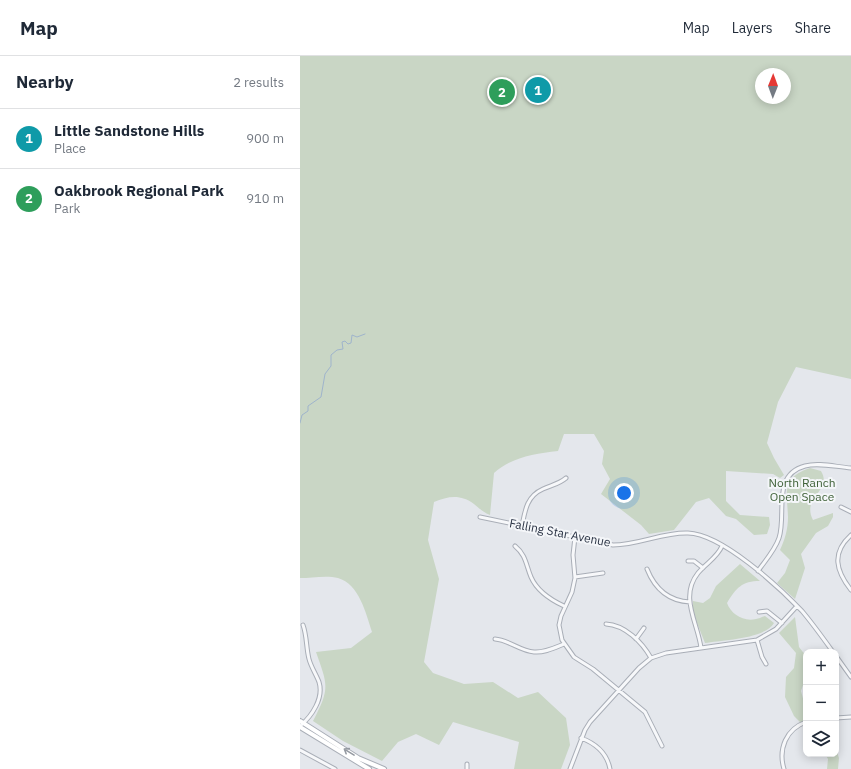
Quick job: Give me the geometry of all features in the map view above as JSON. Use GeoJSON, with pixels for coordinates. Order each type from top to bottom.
{"type":"FeatureCollection","features":[{"type":"Feature","properties":{"kind":"main road"},"geometry":{"type":"LineString","coordinates":[[301,725],[369,769]]}},
{"type":"Feature","properties":{"kind":"main road"},"geometry":{"type":"LineString","coordinates":[[301,725],[358,758],[384,769]]}},
{"type":"Feature","properties":{"kind":"street"},"geometry":{"type":"LineString","coordinates":[[758,571],[774,550],[779,538],[782,522],[782,492],[788,478],[800,468],[810,465],[851,468]]}},
{"type":"Feature","properties":{"kind":"street"},"geometry":{"type":"LineString","coordinates":[[522,526],[526,507],[533,496],[543,489],[560,483],[566,478]]}},
{"type":"Feature","properties":{"kind":"street"},"geometry":{"type":"LineString","coordinates":[[841,507],[851,512]]}},
{"type":"Feature","properties":{"kind":"street","name":"Falling Star Avenue"},"geometry":{"type":"LineString","coordinates":[[480,517],[619,545],[690,533],[706,537],[742,558],[797,606],[831,649]]}},
{"type":"Feature","properties":{"kind":"street"},"geometry":{"type":"LineString","coordinates":[[851,535],[843,544],[838,559],[840,573],[851,590]]}},
{"type":"Feature","properties":{"kind":"street"},"geometry":{"type":"LineString","coordinates":[[575,537],[573,555],[575,577],[572,592],[564,606],[560,625],[564,644],[574,657],[593,669],[645,712],[662,746]]}},
{"type":"Feature","properties":{"kind":"street"},"geometry":{"type":"LineString","coordinates":[[515,546],[524,556],[530,576],[536,586],[552,600],[564,606]]}},
{"type":"Feature","properties":{"kind":"street"},"geometry":{"type":"LineString","coordinates":[[701,648],[693,622],[690,602],[691,586],[703,568],[715,558],[722,546]]}},
{"type":"Feature","properties":{"kind":"street"},"geometry":{"type":"LineString","coordinates":[[688,561],[694,561],[703,568]]}},
{"type":"Feature","properties":{"kind":"street"},"geometry":{"type":"LineString","coordinates":[[648,569],[654,584],[663,593],[676,600],[690,602]]}},
{"type":"Feature","properties":{"kind":"street"},"geometry":{"type":"LineString","coordinates":[[575,577],[603,573]]}},
{"type":"Feature","properties":{"kind":"street"},"geometry":{"type":"LineString","coordinates":[[570,769],[581,738],[590,722],[620,691],[639,668],[651,658],[666,653],[756,640],[771,633],[797,606]]}},
{"type":"Feature","properties":{"kind":"street"},"geometry":{"type":"LineString","coordinates":[[759,612],[767,611],[782,623]]}},
{"type":"Feature","properties":{"kind":"street"},"geometry":{"type":"LineString","coordinates":[[301,725],[317,705],[320,692],[319,682],[309,660],[303,624]]}},
{"type":"Feature","properties":{"kind":"street"},"geometry":{"type":"LineString","coordinates":[[606,624],[617,626],[636,638],[644,646],[651,658]]}},
{"type":"Feature","properties":{"kind":"street"},"geometry":{"type":"LineString","coordinates":[[636,638],[644,628]]}},
{"type":"Feature","properties":{"kind":"street"},"geometry":{"type":"LineString","coordinates":[[495,639],[503,640],[534,652],[550,650],[564,644]]}},
{"type":"Feature","properties":{"kind":"street"},"geometry":{"type":"LineString","coordinates":[[756,640],[766,664]]}},
{"type":"Feature","properties":{"kind":"street"},"geometry":{"type":"LineString","coordinates":[[839,659],[850,671],[851,677]]}},
{"type":"Feature","properties":{"kind":"street"},"geometry":{"type":"LineString","coordinates":[[839,718],[851,717]]}},
{"type":"Feature","properties":{"kind":"street"},"geometry":{"type":"LineString","coordinates":[[784,769],[781,757],[783,743],[792,730],[803,724]]}},
{"type":"Feature","properties":{"kind":"street"},"geometry":{"type":"LineString","coordinates":[[581,738],[593,743],[602,751],[610,769]]}},
{"type":"Feature","properties":{"kind":"street"},"geometry":{"type":"LineString","coordinates":[[300,750],[335,769]]}},
{"type":"Feature","properties":{"kind":"street"},"geometry":{"type":"LineString","coordinates":[[467,764],[467,769]]}},
{"type":"Feature","properties":{"kind":"green space"},"geometry":{"type":"Polygon","coordinates":[[[300,56],[851,56],[851,379],[796,367],[778,402],[767,443],[784,475],[780,478],[773,474],[726,471],[726,501],[740,515],[769,517],[770,525],[767,534],[754,535],[736,519],[726,516],[709,498],[696,502],[674,530],[649,534],[641,525],[601,494],[610,479],[602,464],[604,451],[594,434],[564,434],[558,451],[524,457],[508,463],[494,473],[490,515],[483,512],[469,501],[459,497],[444,498],[434,502],[428,540],[439,579],[424,662],[433,673],[464,684],[493,682],[518,698],[538,692],[566,718],[570,745],[561,769],[514,769],[519,742],[453,722],[439,745],[416,734],[398,742],[382,761],[343,741],[313,721],[325,694],[325,680],[316,652],[351,648],[372,632],[361,600],[351,586],[338,578],[300,578],[300,56]]]}},
{"type":"Feature","properties":{"kind":"green space","name":"North Ranch Open Space"},"geometry":{"type":"Polygon","coordinates":[[[810,468],[821,471],[824,478],[821,489],[811,505],[810,512],[813,520],[833,513],[833,517],[828,526],[816,533],[801,554],[805,568],[795,599],[777,583],[785,573],[790,560],[780,550],[785,538],[787,526],[788,486],[794,476],[810,468]]]}},
{"type":"Feature","properties":{"kind":"green space"},"geometry":{"type":"Polygon","coordinates":[[[740,564],[760,581],[744,584],[733,593],[727,603],[731,611],[742,618],[751,620],[765,616],[774,623],[769,628],[753,636],[705,643],[693,613],[693,601],[703,603],[710,598],[716,586],[740,564]]]}},
{"type":"Feature","properties":{"kind":"green space"},"geometry":{"type":"Polygon","coordinates":[[[795,617],[799,647],[803,652],[803,685],[801,691],[803,699],[803,725],[794,716],[785,697],[786,677],[794,668],[796,653],[779,633],[795,617]]]}},
{"type":"Feature","properties":{"kind":"green space"},"geometry":{"type":"Polygon","coordinates":[[[827,757],[839,757],[838,769],[827,769],[827,757]]]}},
{"type":"Feature","properties":{"kind":"waterway"},"geometry":{"type":"LineString","coordinates":[[300,423],[302,415],[308,411],[308,406],[321,397],[325,374],[331,366],[331,355],[337,350],[343,349],[342,342],[345,341],[348,344],[351,343],[352,335],[357,337],[365,334]]}},
{"type":"Feature","properties":{"kind":"place","name":"Little Sandstone Hills"},"geometry":{"type":"Point","coordinates":[538,90]}},
{"type":"Feature","properties":{"kind":"place","name":"Oakbrook Regional Park"},"geometry":{"type":"Point","coordinates":[502,92]}}]}
